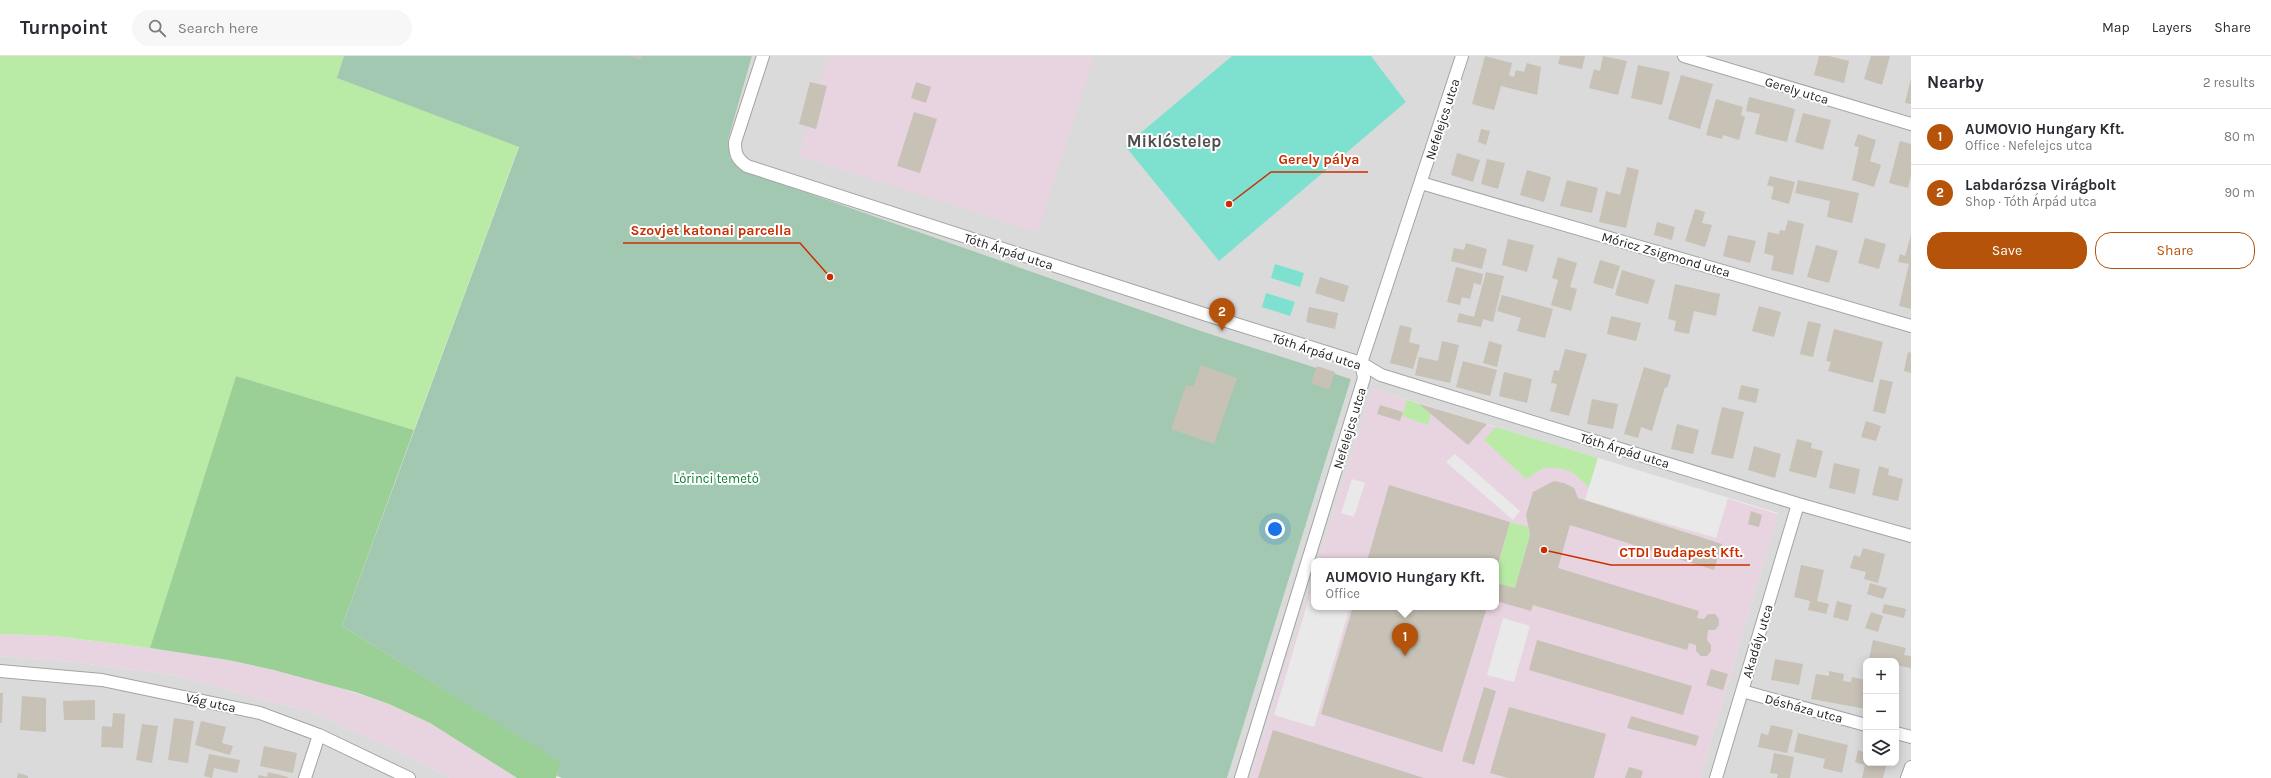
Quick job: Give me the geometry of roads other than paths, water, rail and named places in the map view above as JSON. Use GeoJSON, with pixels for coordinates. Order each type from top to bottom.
{"type":"FeatureCollection","features":[{"type":"Feature","properties":{"kind":"street","name":"Tóth Árpád utca"},"geometry":{"type":"LineString","coordinates":[[764,56],[735,142],[735,154],[740,162],[747,166],[1207,315],[1361,363],[1381,374],[1798,504],[1911,536]]}},
{"type":"Feature","properties":{"kind":"street","name":"Nefelejcs utca"},"geometry":{"type":"LineString","coordinates":[[1241,778],[1364,378],[1361,363],[1422,182],[1462,56]]}},
{"type":"Feature","properties":{"kind":"street","name":"Gerely utca"},"geometry":{"type":"LineString","coordinates":[[1684,56],[1911,124]]}},
{"type":"Feature","properties":{"kind":"street","name":"Móricz Zsigmond utca"},"geometry":{"type":"LineString","coordinates":[[1422,182],[1911,326]]}},
{"type":"Feature","properties":{"kind":"street","name":"Akadály utca"},"geometry":{"type":"LineString","coordinates":[[1716,778],[1798,504]]}},
{"type":"Feature","properties":{"kind":"street","name":"Vág utca"},"geometry":{"type":"LineString","coordinates":[[0,671],[102,680],[186,696],[260,713],[319,734],[409,778]]}},
{"type":"Feature","properties":{"kind":"street","name":"Désháza utca"},"geometry":{"type":"LineString","coordinates":[[1742,691],[1863,724]]}},
{"type":"Feature","properties":{"kind":"street"},"geometry":{"type":"LineString","coordinates":[[305,778],[319,734]]}},
{"type":"Feature","properties":{"kind":"street"},"geometry":{"type":"LineString","coordinates":[[1899,734],[1911,737]]}},
{"type":"Feature","properties":{"kind":"street"},"geometry":{"type":"LineString","coordinates":[[1907,778],[1911,767]]}},
{"type":"Feature","properties":{"kind":"place","name":"Gerely pálya"},"geometry":{"type":"Point","coordinates":[1229,204]}},
{"type":"Feature","properties":{"kind":"place","name":"Szovjet katonai parcella"},"geometry":{"type":"Point","coordinates":[830,277]}},
{"type":"Feature","properties":{"kind":"place","name":"Labdarózsa Virágbolt"},"geometry":{"type":"Point","coordinates":[1222,331]}},
{"type":"Feature","properties":{"kind":"place","name":"CTDI Budapest Kft."},"geometry":{"type":"Point","coordinates":[1544,550]}},
{"type":"Feature","properties":{"kind":"place","name":"AUMOVIO Hungary Kft."},"geometry":{"type":"Point","coordinates":[1405,656]}},
{"type":"Feature","properties":{"kind":"district","name":"Miklóstelep"},"geometry":{"type":"Point","coordinates":[1174,141]}},
{"type":"Feature","properties":{"kind":"park label","name":"Lőrinci temető"},"geometry":{"type":"Point","coordinates":[716,478]}}]}
